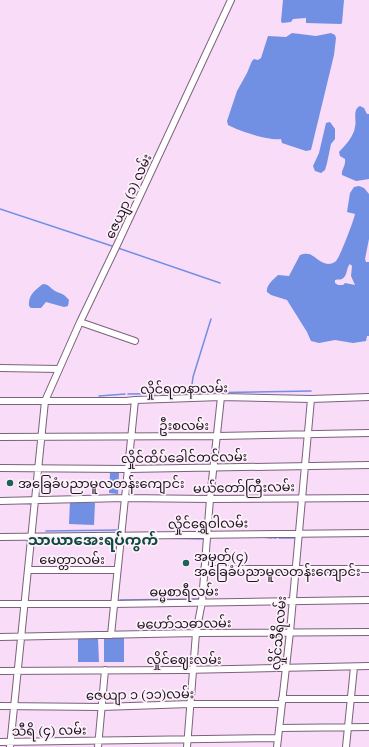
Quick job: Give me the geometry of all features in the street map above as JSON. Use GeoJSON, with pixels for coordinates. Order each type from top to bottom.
{"type":"FeatureCollection","features":[{"type":"Feature","properties":{"kind":"street","name":"ဇေယျာ (၁) လမ်း"},"geometry":{"type":"LineString","coordinates":[[10,744],[36,500],[40,437],[45,401],[80,322],[116,249],[231,0]]}},
{"type":"Feature","properties":{"kind":"street"},"geometry":{"type":"LineString","coordinates":[[80,322],[135,341]]}},
{"type":"Feature","properties":{"kind":"street"},"geometry":{"type":"LineString","coordinates":[[0,368],[59,369]]}},
{"type":"Feature","properties":{"kind":"street"},"geometry":{"type":"LineString","coordinates":[[187,747],[196,633],[202,602],[210,499],[221,397]]}},
{"type":"Feature","properties":{"kind":"street","name":"လှိုင်ရတနာလမ်း"},"geometry":{"type":"LineString","coordinates":[[0,401],[126,401],[221,397],[311,399],[369,397]]}},
{"type":"Feature","properties":{"kind":"street","name":"လှိုင်သီရိလမ်း"},"geometry":{"type":"LineString","coordinates":[[277,747],[290,632],[311,399]]}},
{"type":"Feature","properties":{"kind":"street"},"geometry":{"type":"LineString","coordinates":[[111,635],[135,400]]}},
{"type":"Feature","properties":{"kind":"street","name":"ဦးစလမ်း"},"geometry":{"type":"LineString","coordinates":[[0,437],[217,436],[369,433]]}},
{"type":"Feature","properties":{"kind":"street","name":"လှိုင်ထိပ်ခေါင်တင်လမ်း"},"geometry":{"type":"LineString","coordinates":[[0,468],[38,467],[127,469],[369,465]]}},
{"type":"Feature","properties":{"kind":"street","name":"မယ်တော်ကြီးလမ်း"},"geometry":{"type":"LineString","coordinates":[[0,501],[124,498],[369,498]]}},
{"type":"Feature","properties":{"kind":"street","name":"လှိုင်ရွှေဝါလမ်း"},"geometry":{"type":"LineString","coordinates":[[0,537],[207,537],[298,536],[369,533]]}},
{"type":"Feature","properties":{"kind":"street"},"geometry":{"type":"LineString","coordinates":[[204,569],[369,569]]}},
{"type":"Feature","properties":{"kind":"street","name":"မေတ္တာလမ်း"},"geometry":{"type":"LineString","coordinates":[[28,570],[117,570]]}},
{"type":"Feature","properties":{"kind":"street","name":"ဓမ္မစာရီလမ်း"},"geometry":{"type":"LineString","coordinates":[[0,604],[113,604],[369,600]]}},
{"type":"Feature","properties":{"kind":"street","name":"မဟော်သဓာလမ်း"},"geometry":{"type":"LineString","coordinates":[[0,637],[196,633],[369,632]]}},
{"type":"Feature","properties":{"kind":"street","name":"လှိုင်ဈေးလမ်း"},"geometry":{"type":"LineString","coordinates":[[0,671],[286,669],[369,666]]}},
{"type":"Feature","properties":{"kind":"street"},"geometry":{"type":"LineString","coordinates":[[346,747],[354,667]]}},
{"type":"Feature","properties":{"kind":"street"},"geometry":{"type":"LineString","coordinates":[[98,744],[105,670]]}},
{"type":"Feature","properties":{"kind":"street","name":"ဇေယျာ ၁ (၁၁)လမ်း"},"geometry":{"type":"LineString","coordinates":[[0,706],[101,707],[369,699]]}},
{"type":"Feature","properties":{"kind":"street"},"geometry":{"type":"LineString","coordinates":[[279,728],[369,727]]}},
{"type":"Feature","properties":{"kind":"street","name":"သီရိ (၄) လမ်း"},"geometry":{"type":"LineString","coordinates":[[0,742],[10,744],[98,744],[188,739],[277,738]]}},
{"type":"Feature","properties":{"kind":"water"},"geometry":{"type":"Polygon","coordinates":[[[283,0],[344,0],[342,23],[306,23],[306,18],[293,19],[291,22],[282,23],[283,0]]]}},
{"type":"Feature","properties":{"kind":"water"},"geometry":{"type":"Polygon","coordinates":[[[292,33],[316,36],[331,33],[335,35],[336,38],[334,55],[311,150],[306,151],[282,143],[281,139],[262,137],[239,130],[228,125],[227,121],[237,91],[252,61],[254,59],[258,60],[261,58],[268,36],[286,37],[292,33]]]}},
{"type":"Feature","properties":{"kind":"water"},"geometry":{"type":"Polygon","coordinates":[[[360,106],[364,108],[367,114],[369,114],[369,179],[356,181],[342,175],[345,159],[340,156],[339,152],[353,134],[355,113],[360,106]]]}},
{"type":"Feature","properties":{"kind":"water"},"geometry":{"type":"Polygon","coordinates":[[[330,122],[335,129],[335,139],[331,144],[325,170],[321,173],[315,171],[313,166],[319,153],[326,123],[330,122]]]}},
{"type":"Feature","properties":{"kind":"water"},"geometry":{"type":"Polygon","coordinates":[[[359,186],[364,188],[369,194],[369,239],[365,259],[366,262],[369,262],[369,336],[367,336],[366,341],[353,343],[335,340],[319,343],[311,341],[287,300],[271,295],[267,292],[267,289],[270,283],[278,275],[289,276],[300,255],[312,255],[320,261],[328,264],[336,261],[341,253],[355,214],[347,212],[350,193],[354,187],[359,186]],[[350,264],[344,278],[335,280],[335,283],[338,285],[343,285],[345,283],[355,285],[351,276],[352,266],[350,264]]]}},
{"type":"Feature","properties":{"kind":"water"},"geometry":{"type":"Polygon","coordinates":[[[43,284],[48,285],[55,291],[65,296],[69,300],[68,306],[64,307],[46,302],[41,308],[31,308],[29,306],[29,302],[31,296],[43,284]]]}},
{"type":"Feature","properties":{"kind":"water"},"geometry":{"type":"Polygon","coordinates":[[[110,473],[119,473],[118,494],[109,493],[110,473]]]}},
{"type":"Feature","properties":{"kind":"water"},"geometry":{"type":"Polygon","coordinates":[[[70,501],[95,503],[94,525],[69,524],[70,501]]]}},
{"type":"Feature","properties":{"kind":"water"},"geometry":{"type":"Polygon","coordinates":[[[104,638],[124,638],[124,662],[104,662],[104,638]]]}},
{"type":"Feature","properties":{"kind":"water"},"geometry":{"type":"Polygon","coordinates":[[[78,639],[98,639],[99,662],[78,662],[78,639]]]}},
{"type":"Feature","properties":{"kind":"waterway"},"geometry":{"type":"LineString","coordinates":[[0,209],[115,247]]}},
{"type":"Feature","properties":{"kind":"waterway"},"geometry":{"type":"LineString","coordinates":[[118,248],[220,283]]}},
{"type":"Feature","properties":{"kind":"waterway"},"geometry":{"type":"LineString","coordinates":[[191,392],[193,377],[211,319]]}},
{"type":"Feature","properties":{"kind":"waterway"},"geometry":{"type":"LineString","coordinates":[[128,394],[311,391]]}},
{"type":"Feature","properties":{"kind":"waterway"},"geometry":{"type":"LineString","coordinates":[[99,396],[125,394]]}},
{"type":"Feature","properties":{"kind":"waterway"},"geometry":{"type":"LineString","coordinates":[[46,531],[119,530]]}},
{"type":"Feature","properties":{"kind":"waterway"},"geometry":{"type":"LineString","coordinates":[[360,536],[368,536]]}},
{"type":"Feature","properties":{"kind":"waterway"},"geometry":{"type":"LineString","coordinates":[[255,537],[260,537]]}},
{"type":"Feature","properties":{"kind":"waterway"},"geometry":{"type":"LineString","coordinates":[[262,537],[272,538]]}},
{"type":"Feature","properties":{"kind":"waterway"},"geometry":{"type":"LineString","coordinates":[[156,538],[204,539]]}},
{"type":"Feature","properties":{"kind":"waterway"},"geometry":{"type":"LineString","coordinates":[[279,538],[296,538]]}},
{"type":"Feature","properties":{"kind":"waterway"},"geometry":{"type":"LineString","coordinates":[[122,539],[136,539]]}},
{"type":"Feature","properties":{"kind":"waterway"},"geometry":{"type":"LineString","coordinates":[[120,600],[200,599]]}},
{"type":"Feature","properties":{"kind":"place","name":"အခြေခံပညာမူလတန်းကျောင်း"},"geometry":{"type":"Point","coordinates":[10,483]}},
{"type":"Feature","properties":{"kind":"place","name":"အမှတ်(၄) အခြေခံပညာမူလတန်းကျောင်း"},"geometry":{"type":"Point","coordinates":[186,563]}},
{"type":"Feature","properties":{"kind":"district","name":"သာယာအေးရပ်ကွက်"},"geometry":{"type":"Point","coordinates":[93,540]}}]}
